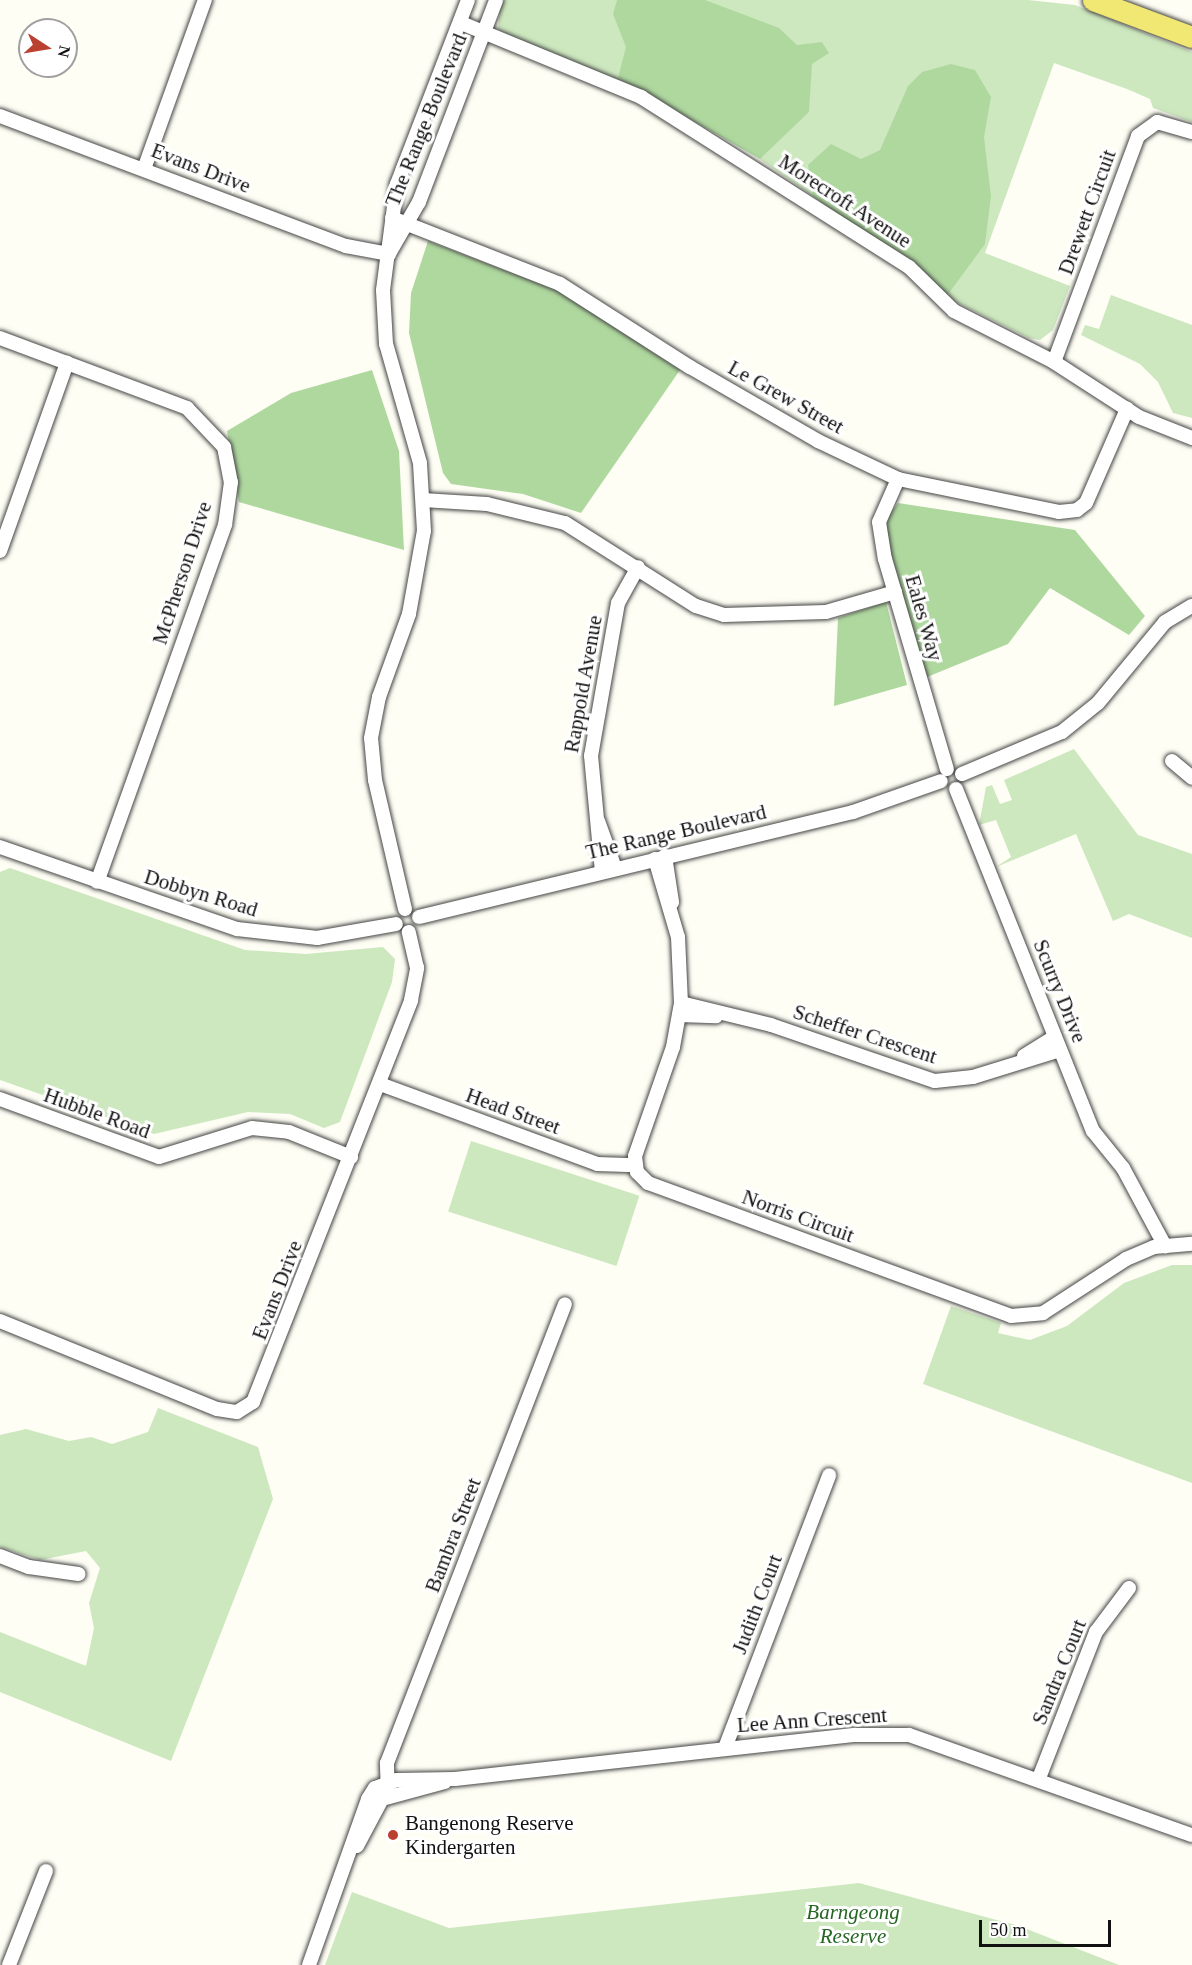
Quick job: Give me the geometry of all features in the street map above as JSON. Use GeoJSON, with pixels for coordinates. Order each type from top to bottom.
{"type":"FeatureCollection","features":[{"type":"Feature","properties":{"kind":"main road"},"geometry":{"type":"LineString","coordinates":[[1094,0],[1192,38]]}},
{"type":"Feature","properties":{"kind":"street"},"geometry":{"type":"LineString","coordinates":[[144,169],[205,0]]}},
{"type":"Feature","properties":{"kind":"street","name":"The Range Boulevard"},"geometry":{"type":"LineString","coordinates":[[405,909],[375,780],[371,738],[417,581],[423,500],[411,423],[386,344],[383,290],[397,184],[468,0]]}},
{"type":"Feature","properties":{"kind":"street","name":"The Range Boulevard"},"geometry":{"type":"LineString","coordinates":[[389,254],[407,224],[496,0]]}},
{"type":"Feature","properties":{"kind":"street","name":"Morecroft Avenue"},"geometry":{"type":"LineString","coordinates":[[461,23],[641,97],[909,267],[954,311],[1054,362],[1127,410],[1192,438]]}},
{"type":"Feature","properties":{"kind":"street","name":"Evans Drive"},"geometry":{"type":"LineString","coordinates":[[0,116],[346,246],[389,254]]}},
{"type":"Feature","properties":{"kind":"street","name":"Drewett Circuit"},"geometry":{"type":"LineString","coordinates":[[1054,362],[1138,136],[1156,122],[1192,132]]}},
{"type":"Feature","properties":{"kind":"street","name":"Le Grew Street"},"geometry":{"type":"LineString","coordinates":[[392,218],[560,284],[739,396],[898,479],[1059,512],[1077,510],[1086,503],[1127,410]]}},
{"type":"Feature","properties":{"kind":"street","name":"McPherson Drive"},"geometry":{"type":"LineString","coordinates":[[0,338],[187,408],[224,447],[231,482],[225,525],[97,882]]}},
{"type":"Feature","properties":{"kind":"street"},"geometry":{"type":"LineString","coordinates":[[0,551],[67,363]]}},
{"type":"Feature","properties":{"kind":"street","name":"Eales Way"},"geometry":{"type":"LineString","coordinates":[[898,479],[879,522],[894,592],[944,775]]}},
{"type":"Feature","properties":{"kind":"street"},"geometry":{"type":"LineString","coordinates":[[423,500],[457,500],[546,516],[638,567],[696,606],[739,616],[826,612],[894,592]]}},
{"type":"Feature","properties":{"kind":"street","name":"Rappold Avenue"},"geometry":{"type":"LineString","coordinates":[[609,870],[594,813],[590,775],[618,603],[638,567]]}},
{"type":"Feature","properties":{"kind":"street"},"geometry":{"type":"LineString","coordinates":[[944,775],[962,774],[1062,732],[1098,703],[1165,622],[1192,606]]}},
{"type":"Feature","properties":{"kind":"street"},"geometry":{"type":"LineString","coordinates":[[1172,761],[1192,778]]}},
{"type":"Feature","properties":{"kind":"street"},"geometry":{"type":"LineString","coordinates":[[944,775],[956,789],[962,774]]}},
{"type":"Feature","properties":{"kind":"street","name":"The Range Boulevard"},"geometry":{"type":"LineString","coordinates":[[419,917],[853,812],[944,775]]}},
{"type":"Feature","properties":{"kind":"street","name":"Scurry Drive"},"geometry":{"type":"LineString","coordinates":[[956,789],[1093,1131],[1141,1200],[1160,1247]]}},
{"type":"Feature","properties":{"kind":"street","name":"Dobbyn Road"},"geometry":{"type":"LineString","coordinates":[[0,847],[200,918],[278,936],[347,935],[396,924]]}},
{"type":"Feature","properties":{"kind":"street"},"geometry":{"type":"LineString","coordinates":[[635,1165],[680,1009],[672,913],[660,858]]}},
{"type":"Feature","properties":{"kind":"street"},"geometry":{"type":"LineString","coordinates":[[405,909],[419,917],[410,932],[396,924],[405,909]]}},
{"type":"Feature","properties":{"kind":"street","name":"Evans Drive"},"geometry":{"type":"LineString","coordinates":[[0,1321],[217,1409],[246,1410],[260,1391],[380,1084],[415,983],[410,932]]}},
{"type":"Feature","properties":{"kind":"street","name":"Scheffer Crescent"},"geometry":{"type":"LineString","coordinates":[[680,1009],[733,1016],[936,1081],[974,1077],[1058,1044]]}},
{"type":"Feature","properties":{"kind":"street","name":"Head Street"},"geometry":{"type":"LineString","coordinates":[[380,1084],[597,1164],[635,1165]]}},
{"type":"Feature","properties":{"kind":"street","name":"Hubble Road"},"geometry":{"type":"LineString","coordinates":[[0,1099],[159,1157],[252,1128],[289,1132],[351,1157]]}},
{"type":"Feature","properties":{"kind":"street","name":"Norris Circuit"},"geometry":{"type":"LineString","coordinates":[[635,1165],[648,1183],[1011,1316],[1043,1313],[1109,1269],[1160,1247],[1192,1244]]}},
{"type":"Feature","properties":{"kind":"street","name":"Bambra Street"},"geometry":{"type":"LineString","coordinates":[[309,1965],[353,1851],[368,1799],[386,1789],[387,1763],[565,1304]]}},
{"type":"Feature","properties":{"kind":"street","name":"Judith Court"},"geometry":{"type":"LineString","coordinates":[[725,1748],[829,1475]]}},
{"type":"Feature","properties":{"kind":"street"},"geometry":{"type":"LineString","coordinates":[[0,1556],[29,1567],[79,1574]]}},
{"type":"Feature","properties":{"kind":"street","name":"Sandra Court"},"geometry":{"type":"LineString","coordinates":[[1039,1778],[1096,1632],[1129,1588]]}},
{"type":"Feature","properties":{"kind":"street","name":"Lee Ann Crescent"},"geometry":{"type":"LineString","coordinates":[[386,1789],[725,1748],[909,1735],[1039,1778],[1192,1835]]}},
{"type":"Feature","properties":{"kind":"street"},"geometry":{"type":"LineString","coordinates":[[9,1965],[46,1871]]}},
{"type":"Feature","properties":{"kind":"green space"},"geometry":{"type":"Polygon","coordinates":[[[501,0],[1028,0],[1075,5],[1192,52],[1192,122],[1153,108],[1150,99],[1127,89],[1054,63],[985,253],[1070,286],[1053,330],[1040,340],[1029,338],[946,297],[873,238],[682,105],[510,40],[498,28],[501,0]]]}},
{"type":"Feature","properties":{"kind":"green space"},"geometry":{"type":"Polygon","coordinates":[[[617,0],[705,0],[779,28],[797,45],[822,42],[829,53],[812,64],[809,112],[760,159],[618,78],[626,47],[613,14],[617,0]]]}},
{"type":"Feature","properties":{"kind":"green space"},"geometry":{"type":"Polygon","coordinates":[[[951,64],[975,70],[991,97],[984,137],[991,196],[985,244],[946,297],[813,196],[808,165],[831,144],[861,159],[880,150],[908,86],[922,72],[951,64]]]}},
{"type":"Feature","properties":{"kind":"green space"},"geometry":{"type":"Polygon","coordinates":[[[428,241],[561,292],[680,370],[581,513],[523,494],[451,484],[443,473],[409,333],[411,293],[428,241]]]}},
{"type":"Feature","properties":{"kind":"green space"},"geometry":{"type":"Polygon","coordinates":[[[1111,295],[1192,325],[1192,418],[1173,413],[1158,382],[1140,364],[1081,335],[1085,325],[1099,329],[1111,295]]]}},
{"type":"Feature","properties":{"kind":"green space"},"geometry":{"type":"Polygon","coordinates":[[[372,370],[399,451],[404,550],[239,502],[227,431],[291,393],[372,370]]]}},
{"type":"Feature","properties":{"kind":"green space"},"geometry":{"type":"Polygon","coordinates":[[[898,503],[1075,530],[1145,616],[1129,635],[1050,588],[1008,644],[927,677],[886,536],[888,517],[898,503]]]}},
{"type":"Feature","properties":{"kind":"green space"},"geometry":{"type":"Polygon","coordinates":[[[886,602],[907,685],[834,706],[838,618],[886,602]]]}},
{"type":"Feature","properties":{"kind":"green space"},"geometry":{"type":"Polygon","coordinates":[[[1074,749],[1138,835],[1192,854],[1192,938],[1129,914],[1113,921],[1076,834],[996,867],[1011,857],[996,820],[979,825],[986,787],[992,785],[1000,804],[1012,800],[1004,780],[1074,749]]]}},
{"type":"Feature","properties":{"kind":"green space"},"geometry":{"type":"Polygon","coordinates":[[[10,868],[245,950],[306,954],[383,947],[395,959],[392,982],[340,1122],[324,1128],[290,1114],[248,1112],[154,1134],[0,1080],[0,872],[10,868]]]}},
{"type":"Feature","properties":{"kind":"green space"},"geometry":{"type":"Polygon","coordinates":[[[471,1141],[639,1196],[616,1266],[448,1211],[471,1141]]]}},
{"type":"Feature","properties":{"kind":"green space"},"geometry":{"type":"Polygon","coordinates":[[[1172,1265],[1192,1265],[1192,1483],[923,1384],[951,1306],[1001,1323],[998,1333],[1030,1340],[1067,1326],[1124,1283],[1172,1265]]]}},
{"type":"Feature","properties":{"kind":"green space"},"geometry":{"type":"Polygon","coordinates":[[[158,1408],[258,1447],[273,1499],[171,1761],[0,1692],[0,1632],[86,1666],[94,1628],[89,1603],[100,1568],[86,1551],[40,1560],[0,1547],[0,1435],[26,1429],[69,1441],[91,1437],[112,1444],[148,1432],[158,1408]]]}},
{"type":"Feature","properties":{"kind":"green space","name":"Barngeong Reserve"},"geometry":{"type":"Polygon","coordinates":[[[859,1883],[1019,1926],[1119,1965],[325,1965],[352,1892],[449,1928],[859,1883]]]}},
{"type":"Feature","properties":{"kind":"place","name":"Bangenong Reserve Kindergarten"},"geometry":{"type":"Point","coordinates":[393,1835]}}]}
